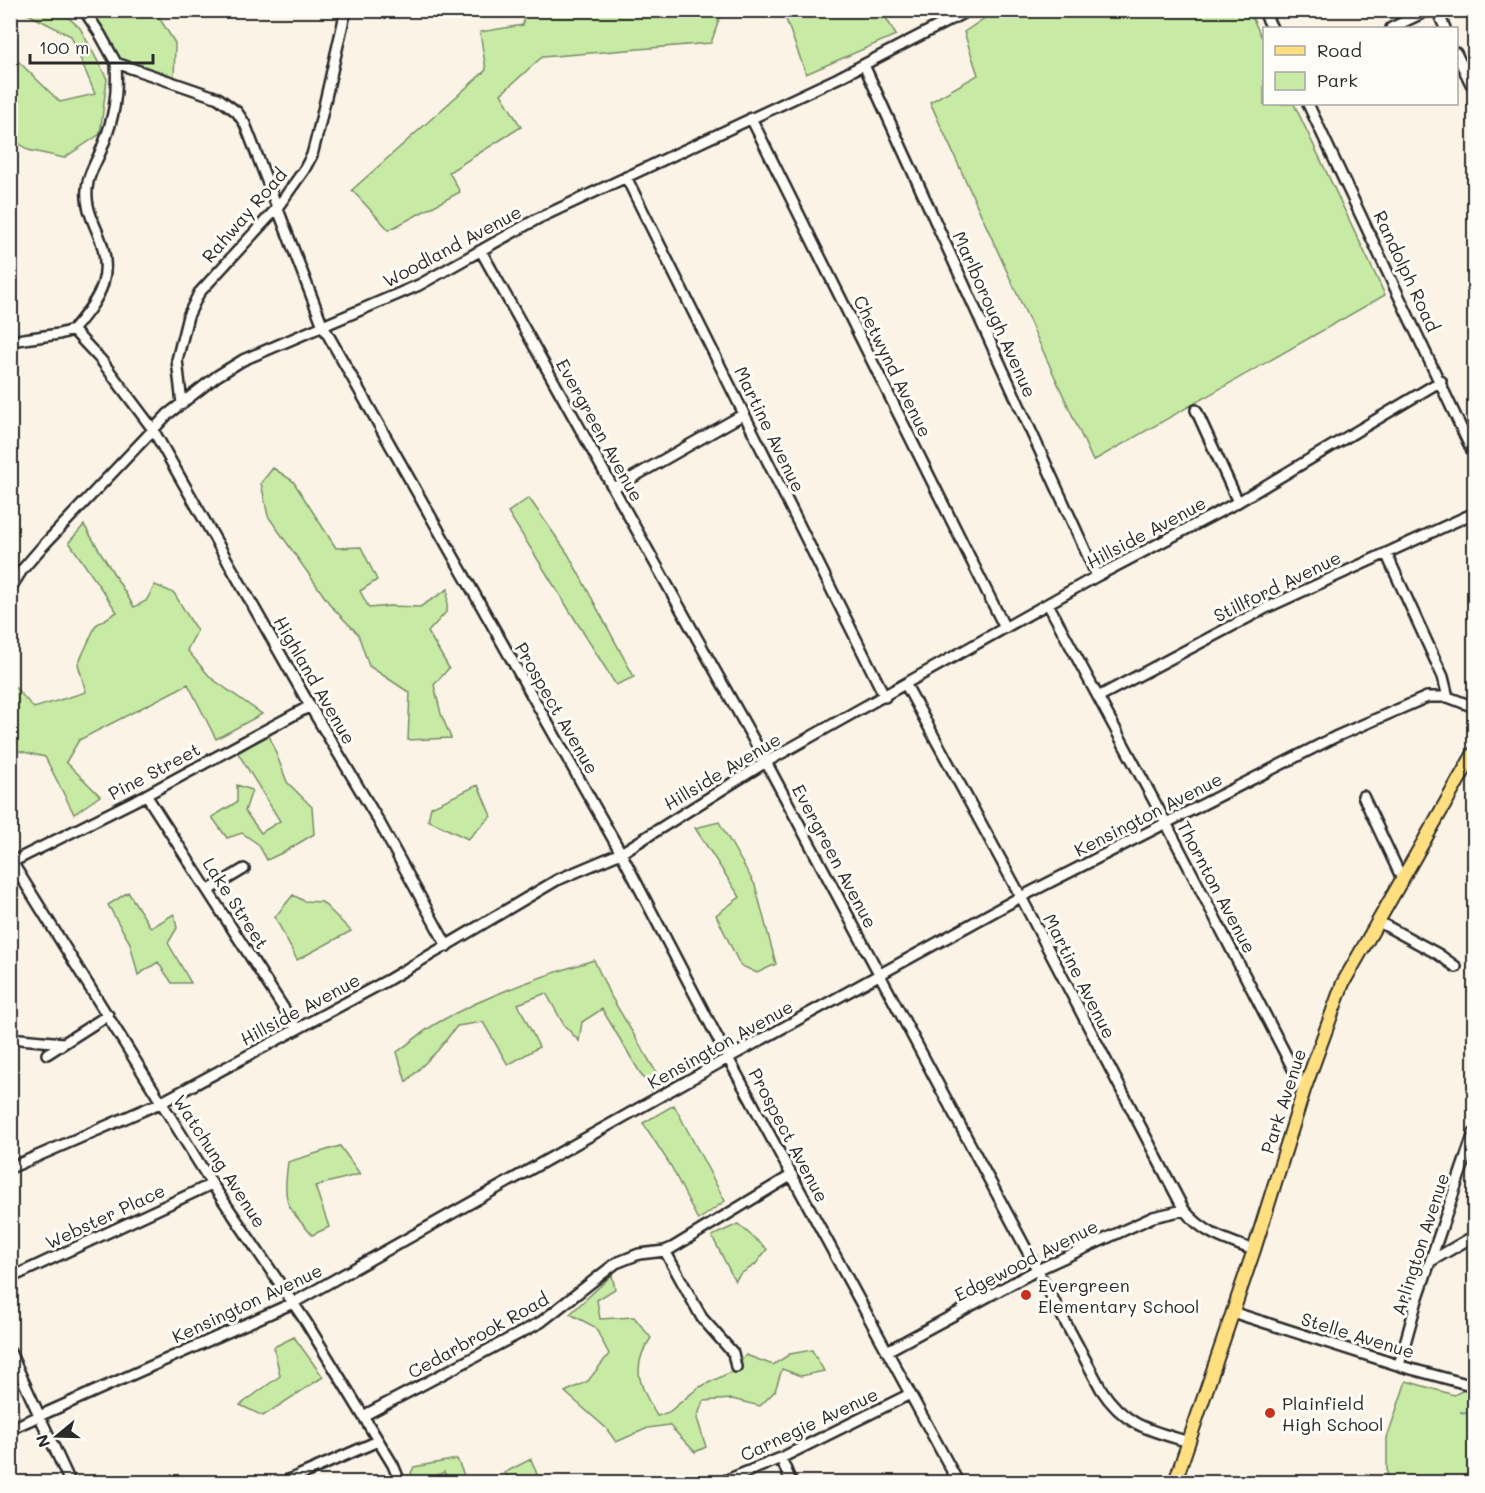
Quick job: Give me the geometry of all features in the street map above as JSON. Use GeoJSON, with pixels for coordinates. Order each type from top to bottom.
{"type":"FeatureCollection","features":[{"type":"Feature","properties":{"kind":"main road","name":"Park Avenue"},"geometry":{"type":"LineString","coordinates":[[1175,1482],[1254,1250],[1304,1090],[1343,983],[1474,753]]}},
{"type":"Feature","properties":{"kind":"street"},"geometry":{"type":"LineString","coordinates":[[10,341],[73,330],[88,312],[106,276],[107,262],[103,244],[89,213],[87,198],[88,181],[115,110],[118,88],[116,63],[84,10]]}},
{"type":"Feature","properties":{"kind":"street","name":"Rahway Road"},"geometry":{"type":"LineString","coordinates":[[182,404],[177,360],[191,308],[199,293],[217,271],[277,208],[312,155],[346,10]]}},
{"type":"Feature","properties":{"kind":"street","name":"Woodland Avenue"},"geometry":{"type":"LineString","coordinates":[[10,589],[22,570],[41,548],[153,431],[217,376],[243,360],[419,285],[537,219],[864,64],[969,10]]}},
{"type":"Feature","properties":{"kind":"street"},"geometry":{"type":"LineString","coordinates":[[1263,10],[1272,27]]}},
{"type":"Feature","properties":{"kind":"street"},"geometry":{"type":"LineString","coordinates":[[1393,27],[1429,10]]}},
{"type":"Feature","properties":{"kind":"street"},"geometry":{"type":"LineString","coordinates":[[1437,10],[1445,27]]}},
{"type":"Feature","properties":{"kind":"street"},"geometry":{"type":"LineString","coordinates":[[1458,57],[1471,84]]}},
{"type":"Feature","properties":{"kind":"street","name":"Prospect Avenue"},"geometry":{"type":"LineString","coordinates":[[116,63],[218,98],[237,112],[245,124],[323,326],[621,853],[728,1058],[958,1482]]}},
{"type":"Feature","properties":{"kind":"street","name":"Marlborough Avenue"},"geometry":{"type":"LineString","coordinates":[[864,64],[1097,576]]}},
{"type":"Feature","properties":{"kind":"street","name":"Randolph Road"},"geometry":{"type":"LineString","coordinates":[[1308,105],[1441,381],[1474,455]]}},
{"type":"Feature","properties":{"kind":"street","name":"Chetwynd Avenue"},"geometry":{"type":"LineString","coordinates":[[751,118],[1005,628]]}},
{"type":"Feature","properties":{"kind":"street","name":"Martine Avenue"},"geometry":{"type":"LineString","coordinates":[[626,177],[885,697]]}},
{"type":"Feature","properties":{"kind":"street","name":"Evergreen Avenue"},"geometry":{"type":"LineString","coordinates":[[481,250],[766,762],[1101,1389],[1118,1412],[1130,1420],[1147,1429],[1189,1442]]}},
{"type":"Feature","properties":{"kind":"street","name":"Highland Avenue"},"geometry":{"type":"LineString","coordinates":[[73,330],[101,360],[153,431],[378,820],[447,946]]}},
{"type":"Feature","properties":{"kind":"street","name":"Hillside Avenue"},"geometry":{"type":"LineString","coordinates":[[10,1168],[162,1102],[447,946],[557,880],[621,853],[766,762],[1097,576],[1238,502],[1441,381]]}},
{"type":"Feature","properties":{"kind":"street"},"geometry":{"type":"LineString","coordinates":[[1196,410],[1238,502]]}},
{"type":"Feature","properties":{"kind":"street"},"geometry":{"type":"LineString","coordinates":[[614,488],[744,414]]}},
{"type":"Feature","properties":{"kind":"street","name":"Stillford Avenue"},"geometry":{"type":"LineString","coordinates":[[1098,697],[1264,609],[1474,513]]}},
{"type":"Feature","properties":{"kind":"street"},"geometry":{"type":"LineString","coordinates":[[1386,553],[1443,677],[1448,697],[1474,707]]}},
{"type":"Feature","properties":{"kind":"street","name":"Thornton Avenue"},"geometry":{"type":"LineString","coordinates":[[1048,604],[1166,823],[1304,1090]]}},
{"type":"Feature","properties":{"kind":"street","name":"Martine Avenue"},"geometry":{"type":"LineString","coordinates":[[906,685],[1021,897],[1184,1210],[1202,1228],[1215,1236],[1254,1250]]}},
{"type":"Feature","properties":{"kind":"street","name":"Kensington Avenue"},"geometry":{"type":"LineString","coordinates":[[10,1429],[293,1303],[728,1058],[1021,897],[1335,737],[1414,702],[1436,696],[1448,697]]}},
{"type":"Feature","properties":{"kind":"street","name":"Pine Street"},"geometry":{"type":"LineString","coordinates":[[11,861],[146,795],[310,706]]}},
{"type":"Feature","properties":{"kind":"street","name":"Lake Street"},"geometry":{"type":"LineString","coordinates":[[146,795],[297,1029]]}},
{"type":"Feature","properties":{"kind":"street"},"geometry":{"type":"LineString","coordinates":[[1363,796],[1403,881]]}},
{"type":"Feature","properties":{"kind":"street","name":"Watchung Avenue"},"geometry":{"type":"LineString","coordinates":[[11,861],[212,1185],[293,1303],[393,1465],[400,1482]]}},
{"type":"Feature","properties":{"kind":"street"},"geometry":{"type":"LineString","coordinates":[[209,890],[244,869]]}},
{"type":"Feature","properties":{"kind":"street"},"geometry":{"type":"LineString","coordinates":[[1379,922],[1438,954],[1455,967]]}},
{"type":"Feature","properties":{"kind":"street"},"geometry":{"type":"LineString","coordinates":[[47,1054],[108,1015]]}},
{"type":"Feature","properties":{"kind":"street"},"geometry":{"type":"LineString","coordinates":[[20,1039],[64,1043]]}},
{"type":"Feature","properties":{"kind":"street","name":"Arlington Avenue"},"geometry":{"type":"LineString","coordinates":[[1399,1365],[1417,1300],[1474,1133]]}},
{"type":"Feature","properties":{"kind":"street","name":"Cedarbrook Road"},"geometry":{"type":"LineString","coordinates":[[363,1416],[541,1322],[616,1263],[639,1254],[665,1251],[792,1175]]}},
{"type":"Feature","properties":{"kind":"street","name":"Webster Place"},"geometry":{"type":"LineString","coordinates":[[10,1278],[212,1185]]}},
{"type":"Feature","properties":{"kind":"street","name":"Edgewood Avenue"},"geometry":{"type":"LineString","coordinates":[[887,1351],[1037,1270],[1153,1217],[1184,1210]]}},
{"type":"Feature","properties":{"kind":"street"},"geometry":{"type":"LineString","coordinates":[[1431,1261],[1474,1236]]}},
{"type":"Feature","properties":{"kind":"street"},"geometry":{"type":"LineString","coordinates":[[665,1251],[702,1318],[733,1353],[736,1366]]}},
{"type":"Feature","properties":{"kind":"street","name":"Stelle Avenue"},"geometry":{"type":"LineString","coordinates":[[1232,1312],[1399,1365],[1474,1386]]}},
{"type":"Feature","properties":{"kind":"street"},"geometry":{"type":"LineString","coordinates":[[10,1352],[70,1482]]}},
{"type":"Feature","properties":{"kind":"street","name":"Carnegie Avenue"},"geometry":{"type":"LineString","coordinates":[[722,1482],[781,1458],[910,1394]]}},
{"type":"Feature","properties":{"kind":"street"},"geometry":{"type":"LineString","coordinates":[[284,1482],[378,1441]]}},
{"type":"Feature","properties":{"kind":"street"},"geometry":{"type":"LineString","coordinates":[[781,1458],[791,1482]]}},
{"type":"Feature","properties":{"kind":"green space"},"geometry":{"type":"Polygon","coordinates":[[[997,10],[1249,11],[1263,40],[1263,105],[1294,105],[1385,295],[1093,461],[930,102],[978,75],[964,32],[997,10]]]}},
{"type":"Feature","properties":{"kind":"green space"},"geometry":{"type":"Polygon","coordinates":[[[22,11],[61,11],[80,28],[107,79],[100,134],[64,158],[28,150],[11,137],[11,56],[60,102],[95,94],[71,36],[22,11]]]}},
{"type":"Feature","properties":{"kind":"green space"},"geometry":{"type":"Polygon","coordinates":[[[78,11],[155,11],[175,43],[174,83],[118,70],[78,11]]]}},
{"type":"Feature","properties":{"kind":"green space"},"geometry":{"type":"Polygon","coordinates":[[[524,11],[722,11],[711,43],[542,57],[501,94],[521,127],[449,172],[460,192],[389,230],[352,190],[486,70],[480,32],[523,25],[524,11]]]}},
{"type":"Feature","properties":{"kind":"green space"},"geometry":{"type":"Polygon","coordinates":[[[783,11],[882,11],[896,35],[806,74],[783,11]]]}},
{"type":"Feature","properties":{"kind":"green space"},"geometry":{"type":"Polygon","coordinates":[[[273,468],[293,481],[336,548],[361,547],[377,580],[360,591],[369,608],[420,607],[448,589],[447,611],[428,632],[449,668],[434,685],[441,714],[451,738],[408,740],[410,693],[369,666],[358,634],[331,606],[268,516],[261,483],[273,468]]]}},
{"type":"Feature","properties":{"kind":"green space"},"geometry":{"type":"Polygon","coordinates":[[[529,498],[568,554],[634,677],[616,685],[508,512],[529,498]]]}},
{"type":"Feature","properties":{"kind":"green space"},"geometry":{"type":"Polygon","coordinates":[[[84,525],[134,607],[146,601],[155,585],[174,593],[197,631],[187,650],[211,678],[262,714],[216,739],[188,684],[79,740],[66,762],[100,796],[74,814],[45,757],[11,749],[10,682],[34,708],[86,692],[78,664],[96,625],[117,612],[69,542],[84,525]]]}},
{"type":"Feature","properties":{"kind":"green space"},"geometry":{"type":"Polygon","coordinates":[[[269,735],[287,782],[312,807],[314,834],[267,860],[258,844],[242,833],[227,838],[212,817],[237,802],[237,785],[252,790],[245,811],[261,833],[280,821],[238,753],[269,735]]]}},
{"type":"Feature","properties":{"kind":"green space"},"geometry":{"type":"Polygon","coordinates":[[[478,785],[491,816],[468,839],[428,820],[431,807],[478,785]]]}},
{"type":"Feature","properties":{"kind":"green space"},"geometry":{"type":"Polygon","coordinates":[[[719,822],[755,885],[776,964],[757,973],[740,965],[716,915],[740,897],[695,828],[719,822]]]}},
{"type":"Feature","properties":{"kind":"green space"},"geometry":{"type":"Polygon","coordinates":[[[128,892],[151,928],[174,914],[177,928],[168,943],[191,983],[172,983],[158,962],[138,975],[130,943],[108,905],[128,892]]]}},
{"type":"Feature","properties":{"kind":"green space"},"geometry":{"type":"Polygon","coordinates":[[[293,895],[304,901],[322,902],[351,931],[297,960],[275,917],[293,895]]]}},
{"type":"Feature","properties":{"kind":"green space"},"geometry":{"type":"Polygon","coordinates":[[[594,960],[609,993],[662,1082],[651,1091],[602,1009],[582,1022],[579,1041],[564,1025],[546,993],[518,1004],[539,1047],[508,1065],[483,1022],[457,1026],[438,1050],[406,1082],[397,1052],[428,1029],[457,1012],[495,995],[594,960]]]}},
{"type":"Feature","properties":{"kind":"green space"},"geometry":{"type":"Polygon","coordinates":[[[674,1105],[725,1201],[698,1220],[671,1166],[643,1123],[674,1105]]]}},
{"type":"Feature","properties":{"kind":"green space"},"geometry":{"type":"Polygon","coordinates":[[[340,1146],[360,1174],[315,1186],[329,1227],[312,1235],[288,1202],[286,1186],[288,1162],[340,1146]]]}},
{"type":"Feature","properties":{"kind":"green space"},"geometry":{"type":"Polygon","coordinates":[[[738,1224],[767,1249],[755,1265],[740,1274],[735,1281],[712,1236],[738,1224]]]}},
{"type":"Feature","properties":{"kind":"green space"},"geometry":{"type":"Polygon","coordinates":[[[612,1275],[615,1289],[597,1300],[600,1319],[634,1317],[651,1338],[640,1359],[639,1368],[642,1386],[657,1416],[669,1412],[698,1388],[729,1373],[746,1355],[773,1365],[790,1354],[812,1350],[824,1371],[801,1376],[782,1369],[775,1391],[760,1406],[732,1399],[703,1401],[697,1418],[706,1447],[695,1452],[669,1425],[648,1428],[616,1442],[606,1428],[565,1392],[588,1381],[609,1354],[595,1327],[570,1314],[612,1275]]]}},
{"type":"Feature","properties":{"kind":"green space"},"geometry":{"type":"Polygon","coordinates":[[[294,1337],[323,1377],[263,1416],[240,1405],[280,1376],[274,1347],[294,1337]]]}},
{"type":"Feature","properties":{"kind":"green space"},"geometry":{"type":"Polygon","coordinates":[[[1406,1381],[1454,1395],[1474,1385],[1474,1482],[1387,1482],[1387,1438],[1406,1381]]]}},
{"type":"Feature","properties":{"kind":"green space"},"geometry":{"type":"Polygon","coordinates":[[[457,1459],[467,1482],[451,1482],[444,1472],[425,1482],[416,1482],[411,1473],[414,1467],[457,1459]]]}},
{"type":"Feature","properties":{"kind":"green space"},"geometry":{"type":"Polygon","coordinates":[[[531,1459],[540,1482],[513,1482],[504,1473],[531,1459]]]}},
{"type":"Feature","properties":{"kind":"waterway"},"geometry":{"type":"LineString","coordinates":[[1461,1412],[1474,1415]]}},
{"type":"Feature","properties":{"kind":"place","name":"Evergreen Elementary School"},"geometry":{"type":"Point","coordinates":[1026,1295]}},
{"type":"Feature","properties":{"kind":"place","name":"Plainfield High School"},"geometry":{"type":"Point","coordinates":[1270,1413]}}]}
